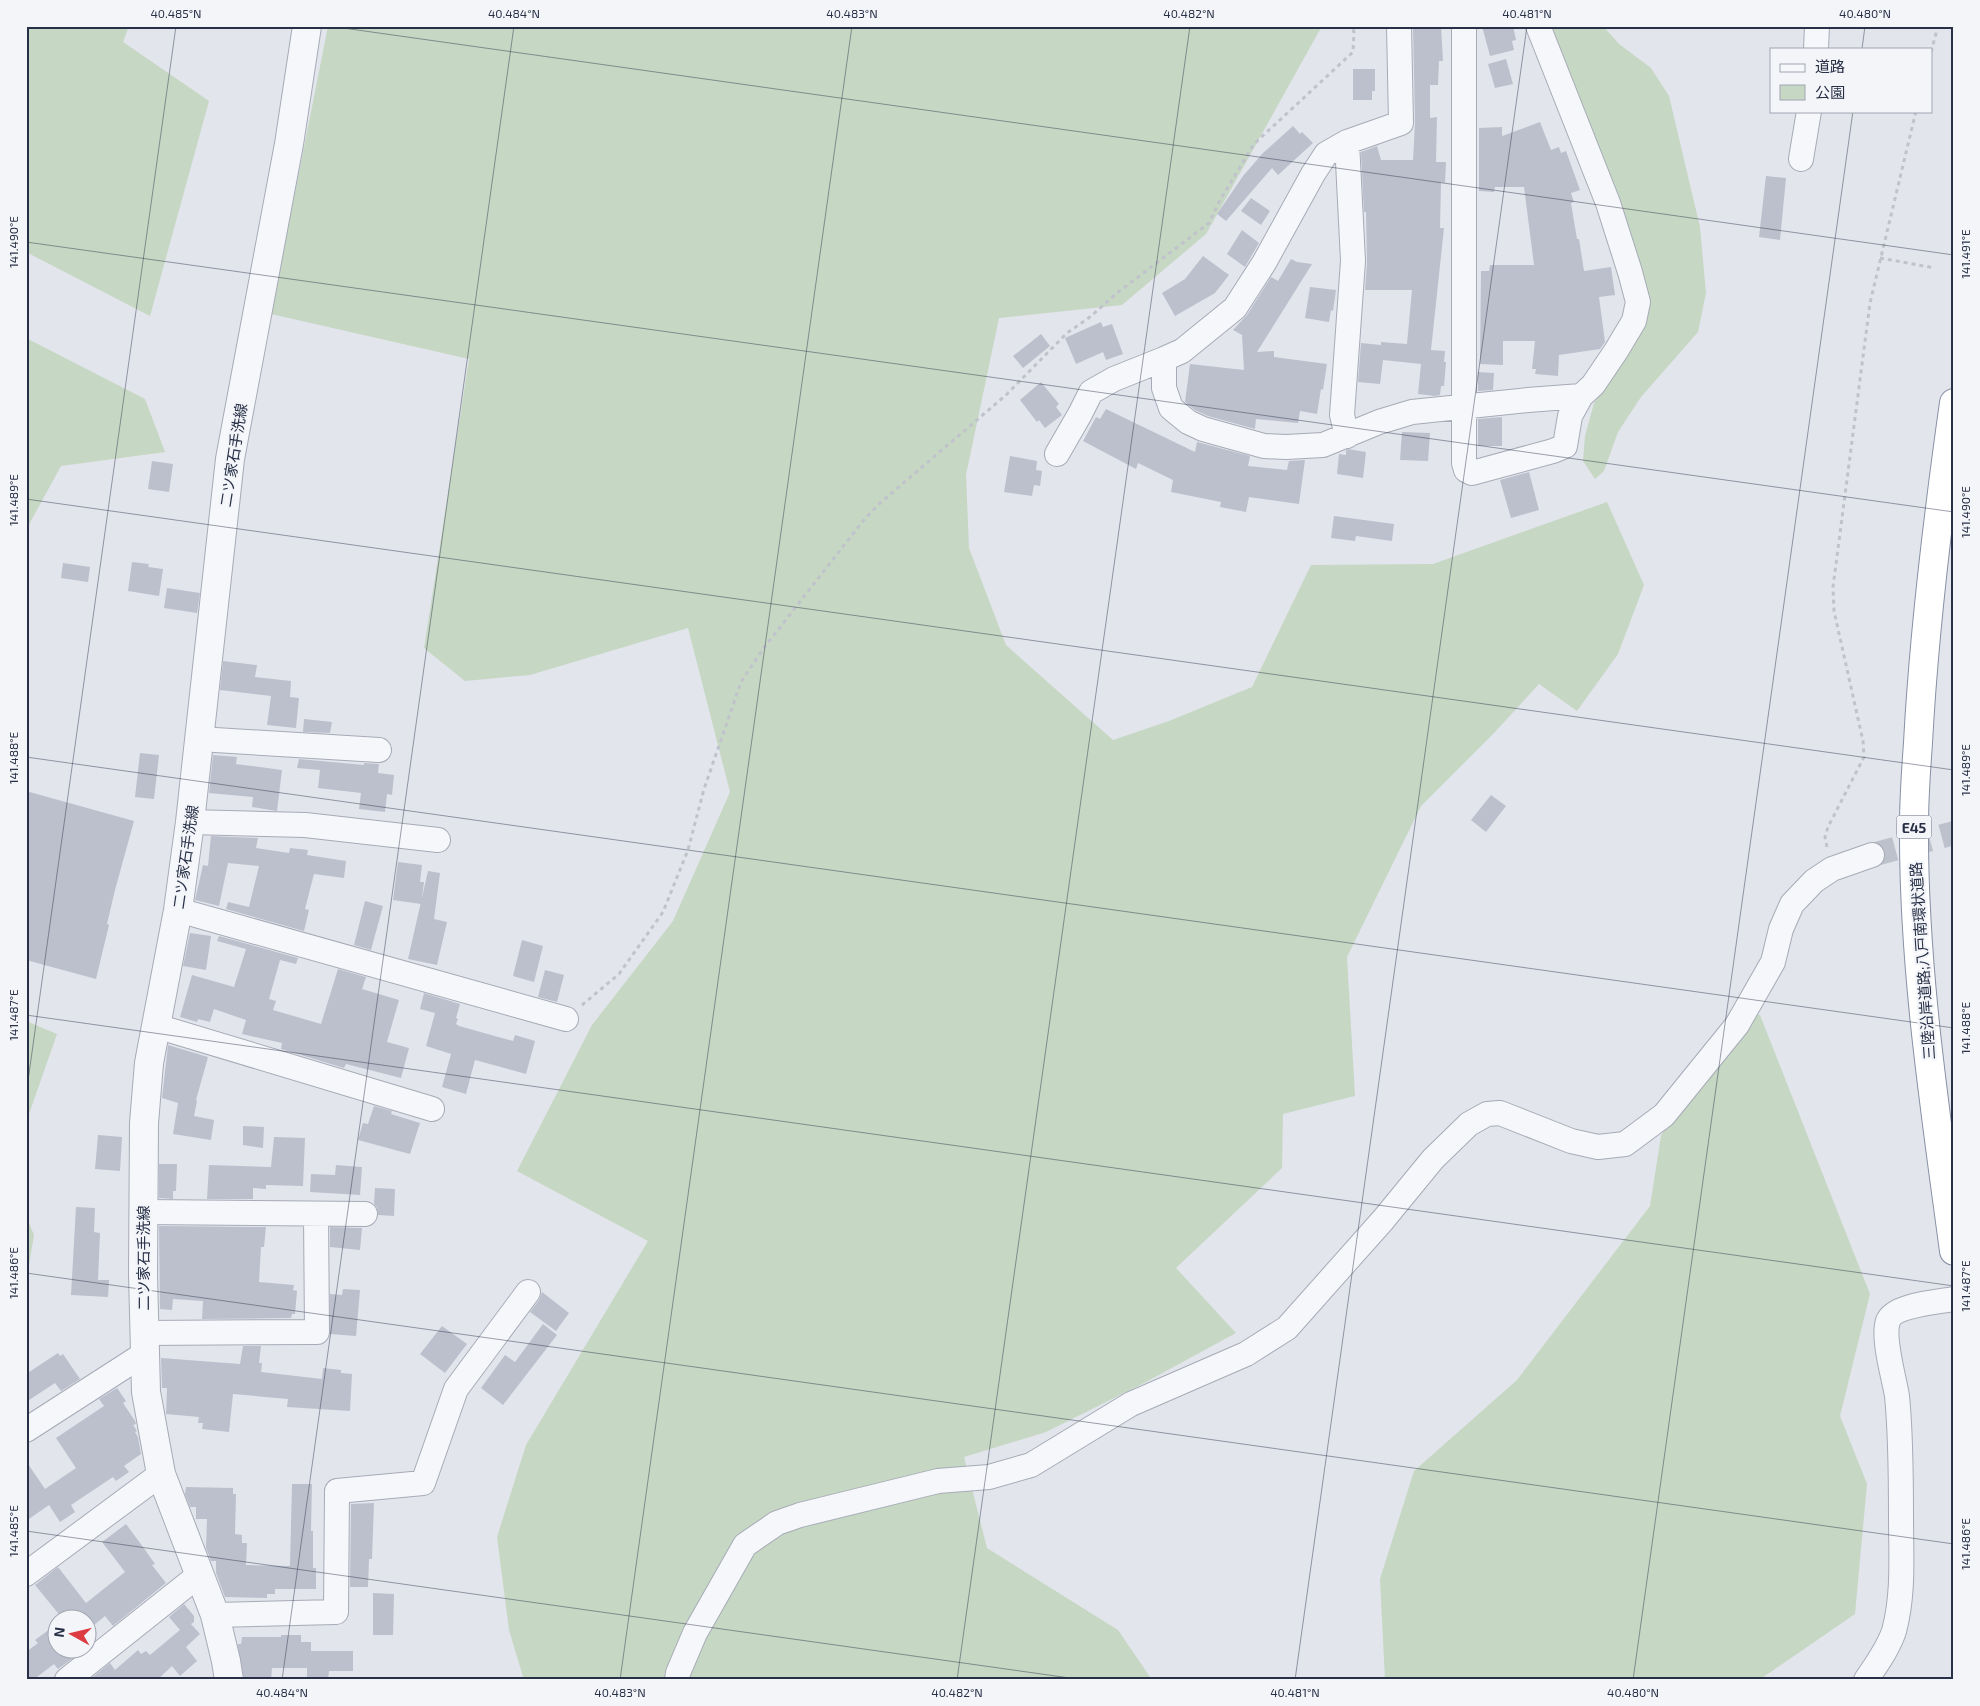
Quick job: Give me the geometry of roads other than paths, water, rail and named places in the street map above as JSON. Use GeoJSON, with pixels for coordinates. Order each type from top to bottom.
{"type":"FeatureCollection","features":[{"type":"Feature","properties":{"kind":"highway","name":"三陸沿岸道路;八戸南環状道路"},"geometry":{"type":"LineString","coordinates":[[1954,402],[1936,535],[1920,699],[1914,823],[1915,905],[1929,1068],[1954,1251]]}},
{"type":"Feature","properties":{"kind":"street","name":"二ツ家石手洗線"},"geometry":{"type":"LineString","coordinates":[[229,1680],[215,1615],[161,1474],[146,1392],[143,1212],[144,1123],[149,1063],[178,910],[190,822],[230,459],[289,144],[307,26]]}},
{"type":"Feature","properties":{"kind":"street"},"geometry":{"type":"LineString","coordinates":[[1057,454],[1091,392],[1114,378],[1182,351],[1235,308],[1264,264],[1313,174],[1326,154],[1347,142],[1401,123],[1399,26]]}},
{"type":"Feature","properties":{"kind":"street"},"geometry":{"type":"LineString","coordinates":[[1464,26],[1464,463],[1466,470],[1472,473],[1565,446],[1570,416],[1582,396],[1593,385],[1616,351],[1634,321],[1638,302],[1608,203],[1538,26]]}},
{"type":"Feature","properties":{"kind":"street"},"geometry":{"type":"LineString","coordinates":[[1816,48],[1817,26]]}},
{"type":"Feature","properties":{"kind":"street"},"geometry":{"type":"LineString","coordinates":[[1801,159],[1809,112]]}},
{"type":"Feature","properties":{"kind":"street"},"geometry":{"type":"LineString","coordinates":[[1347,142],[1353,261],[1342,416],[1347,436]]}},
{"type":"Feature","properties":{"kind":"street"},"geometry":{"type":"LineString","coordinates":[[1164,359],[1164,388],[1171,408],[1188,422],[1203,429],[1264,446],[1279,447],[1323,444],[1379,422],[1412,412],[1582,396]]}},
{"type":"Feature","properties":{"kind":"street"},"geometry":{"type":"LineString","coordinates":[[199,739],[379,750]]}},
{"type":"Feature","properties":{"kind":"street"},"geometry":{"type":"LineString","coordinates":[[190,822],[305,826],[438,840]]}},
{"type":"Feature","properties":{"kind":"street"},"geometry":{"type":"LineString","coordinates":[[677,1680],[695,1633],[746,1545],[777,1523],[800,1515],[938,1481],[989,1477],[1031,1465],[1131,1404],[1246,1354],[1287,1328],[1383,1220],[1433,1159],[1469,1124],[1487,1114],[1500,1113],[1571,1141],[1598,1147],[1625,1144],[1664,1116],[1737,1026],[1774,962],[1781,929],[1792,904],[1814,881],[1832,869],[1872,855]]}},
{"type":"Feature","properties":{"kind":"street"},"geometry":{"type":"LineString","coordinates":[[178,910],[566,1019]]}},
{"type":"Feature","properties":{"kind":"street"},"geometry":{"type":"LineString","coordinates":[[156,1026],[432,1109]]}},
{"type":"Feature","properties":{"kind":"street"},"geometry":{"type":"LineString","coordinates":[[143,1212],[366,1214]]}},
{"type":"Feature","properties":{"kind":"street"},"geometry":{"type":"LineString","coordinates":[[26,1430],[144,1344],[317,1332],[316,1214]]}},
{"type":"Feature","properties":{"kind":"street"},"geometry":{"type":"LineString","coordinates":[[215,1615],[336,1612],[337,1491],[423,1483],[456,1389],[528,1292]]}},
{"type":"Feature","properties":{"kind":"street"},"geometry":{"type":"LineString","coordinates":[[1866,1680],[1882,1657],[1894,1632],[1901,1578],[1900,1445],[1896,1395],[1886,1334],[1888,1320],[1897,1311],[1954,1300]]}},
{"type":"Feature","properties":{"kind":"street"},"geometry":{"type":"LineString","coordinates":[[26,1574],[161,1474]]}},
{"type":"Feature","properties":{"kind":"street"},"geometry":{"type":"LineString","coordinates":[[67,1680],[199,1575]]}},
{"type":"Feature","properties":{"kind":"tunnel"},"geometry":{"type":"LineString","coordinates":[[1872,855],[1954,833]]}}]}
